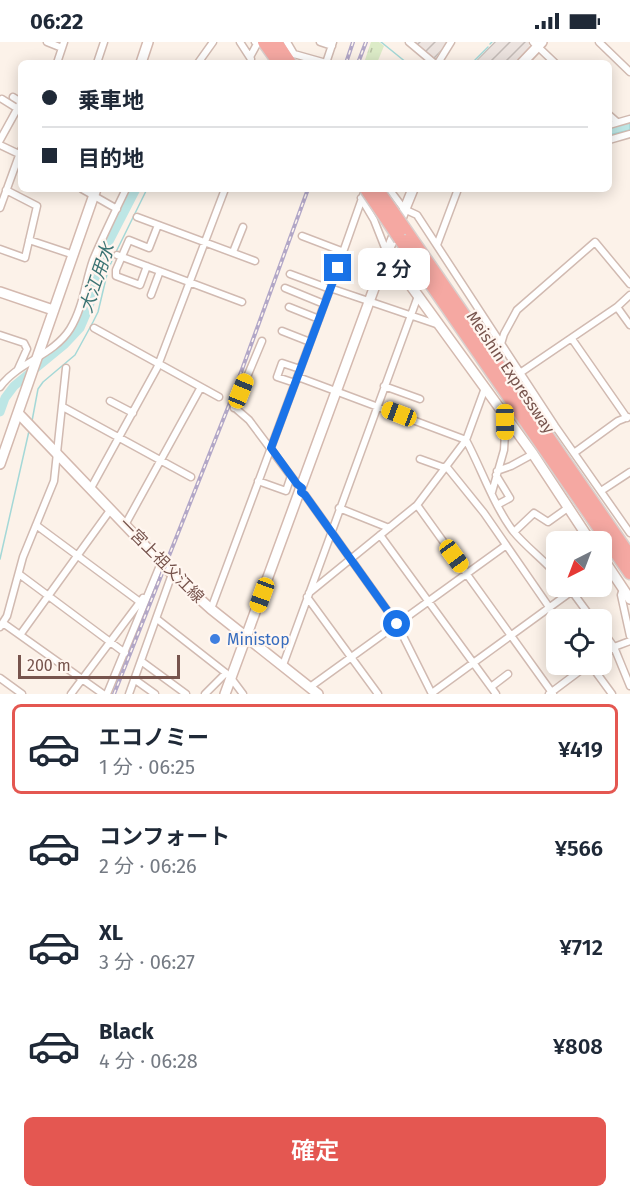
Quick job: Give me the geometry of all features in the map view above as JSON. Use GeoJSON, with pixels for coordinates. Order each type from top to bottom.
{"type":"FeatureCollection","features":[{"type":"Feature","properties":{"kind":"highway"},"geometry":{"type":"LineString","coordinates":[[264,42],[277,60]]}},
{"type":"Feature","properties":{"kind":"highway"},"geometry":{"type":"LineString","coordinates":[[276,42],[288,60]]}},
{"type":"Feature","properties":{"kind":"highway","name":"Meishin Expressway"},"geometry":{"type":"LineString","coordinates":[[364,192],[402,233],[630,556]]}},
{"type":"Feature","properties":{"kind":"highway","name":"Meishin Expressway"},"geometry":{"type":"LineString","coordinates":[[379,192],[402,233],[630,573]]}},
{"type":"Feature","properties":{"kind":"street"},"geometry":{"type":"LineString","coordinates":[[47,42],[63,45],[58,60]]}},
{"type":"Feature","properties":{"kind":"street"},"geometry":{"type":"LineString","coordinates":[[98,60],[104,42]]}},
{"type":"Feature","properties":{"kind":"street"},"geometry":{"type":"LineString","coordinates":[[142,60],[148,42]]}},
{"type":"Feature","properties":{"kind":"street"},"geometry":{"type":"LineString","coordinates":[[200,60],[213,42]]}},
{"type":"Feature","properties":{"kind":"street"},"geometry":{"type":"LineString","coordinates":[[240,42],[250,60]]}},
{"type":"Feature","properties":{"kind":"street"},"geometry":{"type":"LineString","coordinates":[[250,60],[257,44],[255,42]]}},
{"type":"Feature","properties":{"kind":"street"},"geometry":{"type":"LineString","coordinates":[[287,42],[294,54],[315,60]]}},
{"type":"Feature","properties":{"kind":"street"},"geometry":{"type":"LineString","coordinates":[[320,42],[333,44],[327,60]]}},
{"type":"Feature","properties":{"kind":"street"},"geometry":{"type":"LineString","coordinates":[[409,42],[430,60]]}},
{"type":"Feature","properties":{"kind":"street"},"geometry":{"type":"LineString","coordinates":[[440,60],[451,42]]}},
{"type":"Feature","properties":{"kind":"street"},"geometry":{"type":"LineString","coordinates":[[598,42],[630,72]]}},
{"type":"Feature","properties":{"kind":"street"},"geometry":{"type":"LineString","coordinates":[[524,60],[537,43],[552,60]]}},
{"type":"Feature","properties":{"kind":"street"},"geometry":{"type":"LineString","coordinates":[[13,97],[18,102]]}},
{"type":"Feature","properties":{"kind":"street"},"geometry":{"type":"LineString","coordinates":[[2,99],[18,103]]}},
{"type":"Feature","properties":{"kind":"street"},"geometry":{"type":"LineString","coordinates":[[18,108],[0,143],[18,152]]}},
{"type":"Feature","properties":{"kind":"street"},"geometry":{"type":"LineString","coordinates":[[612,118],[617,122]]}},
{"type":"Feature","properties":{"kind":"street"},"geometry":{"type":"LineString","coordinates":[[612,123],[630,119]]}},
{"type":"Feature","properties":{"kind":"street"},"geometry":{"type":"LineString","coordinates":[[612,139],[630,134]]}},
{"type":"Feature","properties":{"kind":"street"},"geometry":{"type":"LineString","coordinates":[[0,208],[18,160]]}},
{"type":"Feature","properties":{"kind":"street"},"geometry":{"type":"LineString","coordinates":[[0,249],[25,258],[37,206],[6,190]]}},
{"type":"Feature","properties":{"kind":"street"},"geometry":{"type":"LineString","coordinates":[[0,464],[21,416],[29,381],[95,192],[117,209]]}},
{"type":"Feature","properties":{"kind":"street"},"geometry":{"type":"LineString","coordinates":[[0,387],[4,376],[56,346],[70,329],[83,299],[93,261],[125,192]]}},
{"type":"Feature","properties":{"kind":"street"},"geometry":{"type":"LineString","coordinates":[[91,488],[159,363],[224,192]]}},
{"type":"Feature","properties":{"kind":"street"},"geometry":{"type":"LineString","coordinates":[[211,609],[344,252],[364,192]]}},
{"type":"Feature","properties":{"kind":"street"},"geometry":{"type":"LineString","coordinates":[[364,192],[387,253],[533,453],[556,481],[584,531]]}},
{"type":"Feature","properties":{"kind":"street"},"geometry":{"type":"LineString","coordinates":[[391,192],[405,209],[417,215],[574,453],[578,465],[601,491],[628,530],[619,532]]}},
{"type":"Feature","properties":{"kind":"street"},"geometry":{"type":"LineString","coordinates":[[225,694],[229,676],[247,637],[387,253],[412,192]]}},
{"type":"Feature","properties":{"kind":"street"},"geometry":{"type":"LineString","coordinates":[[437,245],[457,192]]}},
{"type":"Feature","properties":{"kind":"street"},"geometry":{"type":"LineString","coordinates":[[137,217],[255,261]]}},
{"type":"Feature","properties":{"kind":"street"},"geometry":{"type":"LineString","coordinates":[[147,266],[140,285],[116,276],[120,256],[129,240],[149,248],[158,225]]}},
{"type":"Feature","properties":{"kind":"street"},"geometry":{"type":"LineString","coordinates":[[233,252],[243,227]]}},
{"type":"Feature","properties":{"kind":"street"},"geometry":{"type":"LineString","coordinates":[[302,236],[344,252]]}},
{"type":"Feature","properties":{"kind":"street"},"geometry":{"type":"LineString","coordinates":[[29,240],[74,255]]}},
{"type":"Feature","properties":{"kind":"street"},"geometry":{"type":"LineString","coordinates":[[501,344],[517,310],[595,242],[630,284]]}},
{"type":"Feature","properties":{"kind":"street"},"geometry":{"type":"LineString","coordinates":[[120,256],[242,302]]}},
{"type":"Feature","properties":{"kind":"street"},"geometry":{"type":"LineString","coordinates":[[151,295],[160,271]]}},
{"type":"Feature","properties":{"kind":"street"},"geometry":{"type":"LineString","coordinates":[[290,274],[439,325]]}},
{"type":"Feature","properties":{"kind":"street"},"geometry":{"type":"LineString","coordinates":[[285,288],[324,304]]}},
{"type":"Feature","properties":{"kind":"street"},"geometry":{"type":"LineString","coordinates":[[0,292],[53,310]]}},
{"type":"Feature","properties":{"kind":"street"},"geometry":{"type":"LineString","coordinates":[[520,373],[572,339],[630,295]]}},
{"type":"Feature","properties":{"kind":"street"},"geometry":{"type":"LineString","coordinates":[[282,665],[418,296]]}},
{"type":"Feature","properties":{"kind":"street"},"geometry":{"type":"LineString","coordinates":[[617,307],[630,325]]}},
{"type":"Feature","properties":{"kind":"street"},"geometry":{"type":"LineString","coordinates":[[289,308],[319,319]]}},
{"type":"Feature","properties":{"kind":"street"},"geometry":{"type":"LineString","coordinates":[[94,328],[219,397]]}},
{"type":"Feature","properties":{"kind":"street"},"geometry":{"type":"LineString","coordinates":[[282,331],[310,342]]}},
{"type":"Feature","properties":{"kind":"street"},"geometry":{"type":"LineString","coordinates":[[0,335],[24,343],[27,349],[18,370]]}},
{"type":"Feature","properties":{"kind":"street"},"geometry":{"type":"LineString","coordinates":[[572,339],[628,417],[618,421],[574,453]]}},
{"type":"Feature","properties":{"kind":"street"},"geometry":{"type":"LineString","coordinates":[[262,340],[234,407],[249,420],[271,448],[397,624],[432,693],[561,597]]}},
{"type":"Feature","properties":{"kind":"street"},"geometry":{"type":"LineString","coordinates":[[300,369],[282,363],[277,376],[336,392],[466,440],[497,505],[514,532],[546,564]]}},
{"type":"Feature","properties":{"kind":"street"},"geometry":{"type":"LineString","coordinates":[[66,368],[54,481],[23,557],[7,616],[1,625],[20,635],[105,694],[125,652],[161,563]]}},
{"type":"Feature","properties":{"kind":"street"},"geometry":{"type":"LineString","coordinates":[[384,386],[420,399]]}},
{"type":"Feature","properties":{"kind":"street"},"geometry":{"type":"LineString","coordinates":[[125,525],[201,387]]}},
{"type":"Feature","properties":{"kind":"street"},"geometry":{"type":"LineString","coordinates":[[308,595],[417,505],[466,440],[485,388]]}},
{"type":"Feature","properties":{"kind":"street"},"geometry":{"type":"LineString","coordinates":[[531,404],[538,399]]}},
{"type":"Feature","properties":{"kind":"street"},"geometry":{"type":"LineString","coordinates":[[110,401],[133,413]]}},
{"type":"Feature","properties":{"kind":"street"},"geometry":{"type":"LineString","coordinates":[[63,407],[192,477]]}},
{"type":"Feature","properties":{"kind":"street","name":"一宮上祖父江線"},"geometry":{"type":"LineString","coordinates":[[21,416],[172,574],[211,609],[314,691]]}},
{"type":"Feature","properties":{"kind":"street"},"geometry":{"type":"LineString","coordinates":[[492,492],[504,450],[509,418]]}},
{"type":"Feature","properties":{"kind":"street"},"geometry":{"type":"LineString","coordinates":[[497,473],[533,453]]}},
{"type":"Feature","properties":{"kind":"street"},"geometry":{"type":"LineString","coordinates":[[420,459],[446,467],[484,513],[549,608]]}},
{"type":"Feature","properties":{"kind":"street"},"geometry":{"type":"LineString","coordinates":[[601,491],[630,472]]}},
{"type":"Feature","properties":{"kind":"street"},"geometry":{"type":"LineString","coordinates":[[497,473],[510,498],[497,505]]}},
{"type":"Feature","properties":{"kind":"street"},"geometry":{"type":"LineString","coordinates":[[258,481],[286,491],[291,476]]}},
{"type":"Feature","properties":{"kind":"street"},"geometry":{"type":"LineString","coordinates":[[417,505],[551,693],[575,675]]}},
{"type":"Feature","properties":{"kind":"street"},"geometry":{"type":"LineString","coordinates":[[514,532],[534,513],[538,513],[548,522],[569,507]]}},
{"type":"Feature","properties":{"kind":"street"},"geometry":{"type":"LineString","coordinates":[[339,508],[389,528]]}},
{"type":"Feature","properties":{"kind":"street"},"geometry":{"type":"LineString","coordinates":[[20,635],[111,509]]}},
{"type":"Feature","properties":{"kind":"street"},"geometry":{"type":"LineString","coordinates":[[36,525],[140,602]]}},
{"type":"Feature","properties":{"kind":"street"},"geometry":{"type":"LineString","coordinates":[[380,535],[496,694]]}},
{"type":"Feature","properties":{"kind":"street"},"geometry":{"type":"LineString","coordinates":[[314,691],[351,656],[505,546]]}},
{"type":"Feature","properties":{"kind":"street"},"geometry":{"type":"LineString","coordinates":[[612,572],[630,599]]}},
{"type":"Feature","properties":{"kind":"street"},"geometry":{"type":"LineString","coordinates":[[19,574],[125,652]]}},
{"type":"Feature","properties":{"kind":"street"},"geometry":{"type":"LineString","coordinates":[[129,694],[172,574]]}},
{"type":"Feature","properties":{"kind":"street"},"geometry":{"type":"LineString","coordinates":[[623,589],[621,595],[630,636]]}},
{"type":"Feature","properties":{"kind":"street"},"geometry":{"type":"LineString","coordinates":[[72,694],[110,640],[147,594]]}},
{"type":"Feature","properties":{"kind":"street"},"geometry":{"type":"LineString","coordinates":[[308,595],[378,694]]}},
{"type":"Feature","properties":{"kind":"street"},"geometry":{"type":"LineString","coordinates":[[156,620],[229,676],[243,694]]}},
{"type":"Feature","properties":{"kind":"street"},"geometry":{"type":"LineString","coordinates":[[614,647],[630,641]]}},
{"type":"Feature","properties":{"kind":"street"},"geometry":{"type":"LineString","coordinates":[[612,644],[630,686]]}},
{"type":"Feature","properties":{"kind":"street"},"geometry":{"type":"LineString","coordinates":[[141,661],[186,694]]}},
{"type":"Feature","properties":{"kind":"street"},"geometry":{"type":"LineString","coordinates":[[491,687],[508,674]]}},
{"type":"Feature","properties":{"kind":"street"},"geometry":{"type":"LineString","coordinates":[[598,675],[612,694]]}},
{"type":"Feature","properties":{"kind":"street"},"geometry":{"type":"LineString","coordinates":[[205,694],[229,676]]}},
{"type":"Feature","properties":{"kind":"street"},"geometry":{"type":"LineString","coordinates":[[0,678],[22,694]]}},
{"type":"Feature","properties":{"kind":"street"},"geometry":{"type":"LineString","coordinates":[[134,679],[155,694]]}},
{"type":"Feature","properties":{"kind":"shaded area"},"geometry":{"type":"Polygon","coordinates":[[[412,42],[446,42],[433,60],[412,42]]]}},
{"type":"Feature","properties":{"kind":"shaded area"},"geometry":{"type":"Polygon","coordinates":[[[494,42],[528,42],[530,47],[518,60],[477,60],[494,42]]]}},
{"type":"Feature","properties":{"kind":"green space"},"geometry":{"type":"Polygon","coordinates":[[[371,42],[379,42],[384,46],[378,60],[365,60],[371,42]]]}},
{"type":"Feature","properties":{"kind":"water"},"geometry":{"type":"Polygon","coordinates":[[[630,122],[630,130],[612,134],[612,126],[630,122]]]}},
{"type":"Feature","properties":{"kind":"waterway"},"geometry":{"type":"LineString","coordinates":[[381,42],[403,60]]}},
{"type":"Feature","properties":{"kind":"waterway"},"geometry":{"type":"LineString","coordinates":[[475,60],[488,47]]}},
{"type":"Feature","properties":{"kind":"waterway","name":"大江用水"},"geometry":{"type":"LineString","coordinates":[[0,412],[5,398],[14,386],[65,344],[80,328],[89,307],[105,249],[134,192]]}},
{"type":"Feature","properties":{"kind":"waterway"},"geometry":{"type":"LineString","coordinates":[[116,252],[146,192]]}},
{"type":"Feature","properties":{"kind":"waterway"},"geometry":{"type":"LineString","coordinates":[[32,421],[38,389],[75,355],[98,312],[108,270],[114,256]]}},
{"type":"Feature","properties":{"kind":"waterway"},"geometry":{"type":"LineString","coordinates":[[0,559],[29,431]]}},
{"type":"Feature","properties":{"kind":"railway"},"geometry":{"type":"LineString","coordinates":[[347,60],[353,42]]}},
{"type":"Feature","properties":{"kind":"railway"},"geometry":{"type":"LineString","coordinates":[[359,60],[366,42]]}},
{"type":"Feature","properties":{"kind":"railway"},"geometry":{"type":"LineString","coordinates":[[114,694],[229,405],[307,192]]}},
{"type":"Feature","properties":{"kind":"place","name":"Ministop"},"geometry":{"type":"Point","coordinates":[215,639]}},
{"type":"Feature","properties":{"kind":"route"},"geometry":{"type":"LineString","coordinates":[[338,268],[271,448],[302,488],[301,492],[397,624]]}}]}
